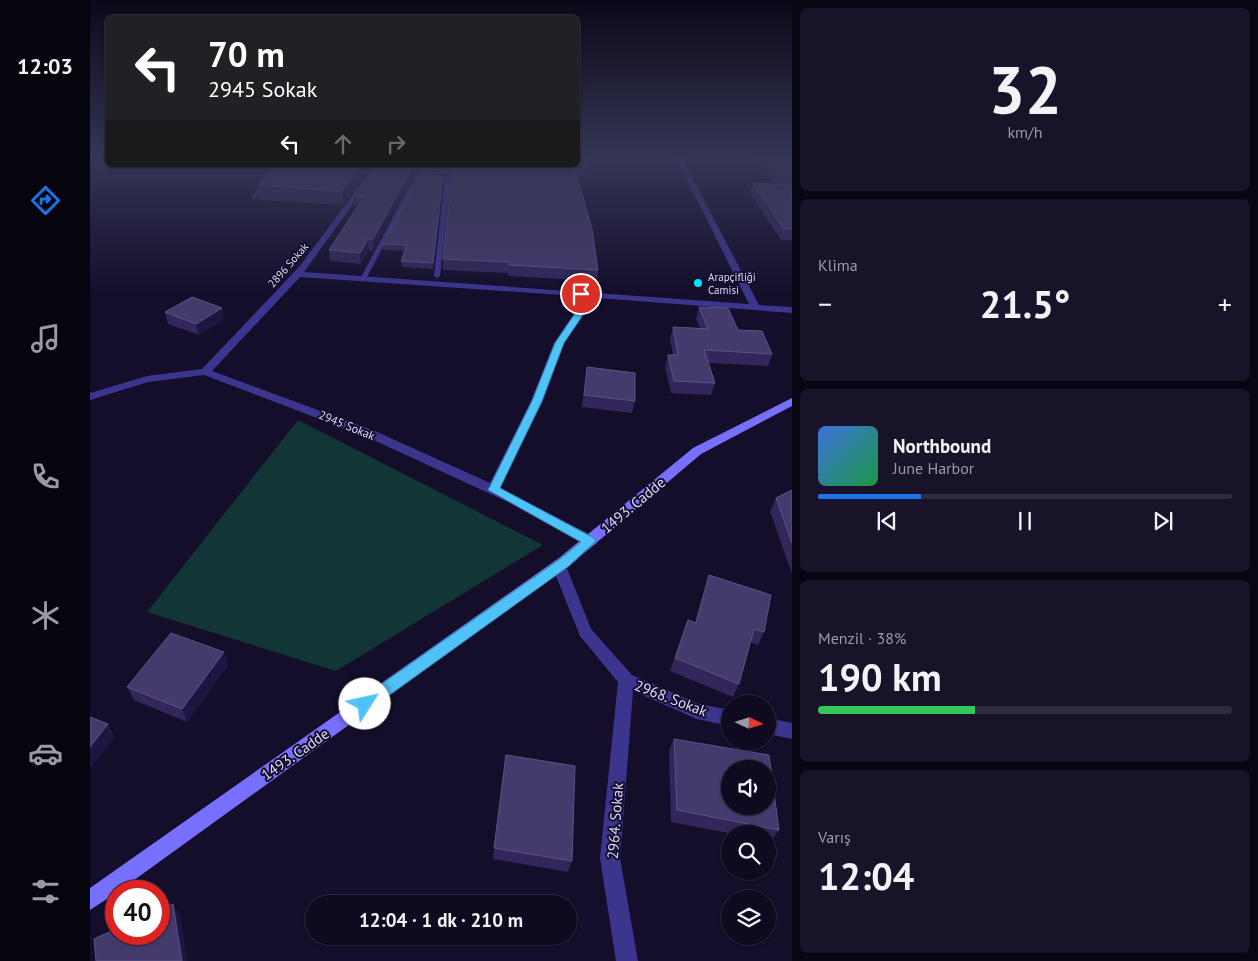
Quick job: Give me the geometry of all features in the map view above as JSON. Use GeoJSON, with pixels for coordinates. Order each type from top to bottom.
{"type":"FeatureCollection","features":[{"type":"Feature","properties":{"kind":"street","name":"2896 Sokak"},"geometry":{"type":"LineString","coordinates":[[205,372],[297,274],[350,203]]}},
{"type":"Feature","properties":{"kind":"street"},"geometry":{"type":"LineString","coordinates":[[702,203],[755,306]]}},
{"type":"Feature","properties":{"kind":"street"},"geometry":{"type":"LineString","coordinates":[[297,274],[792,310]]}},
{"type":"Feature","properties":{"kind":"street"},"geometry":{"type":"LineString","coordinates":[[493,490],[537,401],[559,343],[578,315],[581,294]]}},
{"type":"Feature","properties":{"kind":"street","name":"2945 Sokak"},"geometry":{"type":"LineString","coordinates":[[90,397],[147,379],[205,372],[370,434],[493,490],[590,541]]}},
{"type":"Feature","properties":{"kind":"street","name":"1493. Cadde"},"geometry":{"type":"LineString","coordinates":[[90,900],[559,566],[697,451],[792,401]]}},
{"type":"Feature","properties":{"kind":"street","name":"2968. Sokak"},"geometry":{"type":"LineString","coordinates":[[559,566],[585,632],[626,680],[698,711],[721,716]]}},
{"type":"Feature","properties":{"kind":"street","name":"2964. Sokak"},"geometry":{"type":"LineString","coordinates":[[626,680],[610,858],[627,961]]}},
{"type":"Feature","properties":{"kind":"street"},"geometry":{"type":"LineString","coordinates":[[776,728],[792,731]]}},
{"type":"Feature","properties":{"kind":"lane"},"geometry":{"type":"LineString","coordinates":[[363,279],[403,203]]}},
{"type":"Feature","properties":{"kind":"lane"},"geometry":{"type":"LineString","coordinates":[[437,276],[445,203]]}},
{"type":"Feature","properties":{"kind":"green space"},"geometry":{"type":"Polygon","coordinates":[[[298,420],[543,545],[336,671],[147,612],[298,420]]]}},
{"type":"Feature","properties":{"kind":"building"},"geometry":{"type":"Polygon","coordinates":[[[360,203],[393,203],[373,239],[368,239],[360,253],[329,250],[360,203]]]}},
{"type":"Feature","properties":{"kind":"building"},"geometry":{"type":"Polygon","coordinates":[[[405,203],[440,203],[433,263],[401,261],[407,245],[383,244],[405,203]]]}},
{"type":"Feature","properties":{"kind":"building"},"geometry":{"type":"Polygon","coordinates":[[[449,203],[585,203],[592,229],[598,270],[509,265],[509,262],[443,259],[449,203]]]}},
{"type":"Feature","properties":{"kind":"building"},"geometry":{"type":"Polygon","coordinates":[[[766,203],[792,203],[792,229],[784,229],[766,203]]]}},
{"type":"Feature","properties":{"kind":"building"},"geometry":{"type":"Polygon","coordinates":[[[192,297],[222,308],[196,324],[165,312],[192,297]]]}},
{"type":"Feature","properties":{"kind":"building"},"geometry":{"type":"Polygon","coordinates":[[[699,307],[728,308],[738,330],[762,331],[772,354],[704,350],[715,383],[674,381],[668,355],[678,355],[673,327],[708,329],[699,307]]]}},
{"type":"Feature","properties":{"kind":"building"},"geometry":{"type":"Polygon","coordinates":[[[587,367],[635,373],[635,401],[584,395],[587,367]]]}},
{"type":"Feature","properties":{"kind":"building"},"geometry":{"type":"Polygon","coordinates":[[[792,490],[792,543],[776,498],[792,490]]]}},
{"type":"Feature","properties":{"kind":"building"},"geometry":{"type":"Polygon","coordinates":[[[709,575],[771,595],[764,632],[754,629],[739,684],[675,658],[688,620],[696,623],[709,575]]]}},
{"type":"Feature","properties":{"kind":"building"},"geometry":{"type":"Polygon","coordinates":[[[171,633],[224,652],[182,709],[127,687],[171,633]]]}},
{"type":"Feature","properties":{"kind":"building"},"geometry":{"type":"Polygon","coordinates":[[[90,717],[108,724],[90,747],[90,717]]]}},
{"type":"Feature","properties":{"kind":"building"},"geometry":{"type":"Polygon","coordinates":[[[674,739],[721,747],[721,750],[739,750],[769,755],[770,760],[721,760],[721,815],[776,815],[776,808],[779,830],[776,829],[776,825],[754,825],[677,810],[674,739]]]}},
{"type":"Feature","properties":{"kind":"building"},"geometry":{"type":"Polygon","coordinates":[[[506,755],[575,766],[572,861],[494,848],[506,755]]]}},
{"type":"Feature","properties":{"kind":"building"},"geometry":{"type":"Polygon","coordinates":[[[173,904],[182,961],[96,961],[94,939],[105,934],[105,945],[170,945],[170,906],[173,904]]]}},
{"type":"Feature","properties":{"kind":"place","name":"Arapçifliği Camisi"},"geometry":{"type":"Point","coordinates":[698,283]}},
{"type":"Feature","properties":{"kind":"route"},"geometry":{"type":"LineString","coordinates":[[365,704],[564,562],[590,541],[493,490],[537,401],[559,343],[578,315],[581,294]]}}]}
